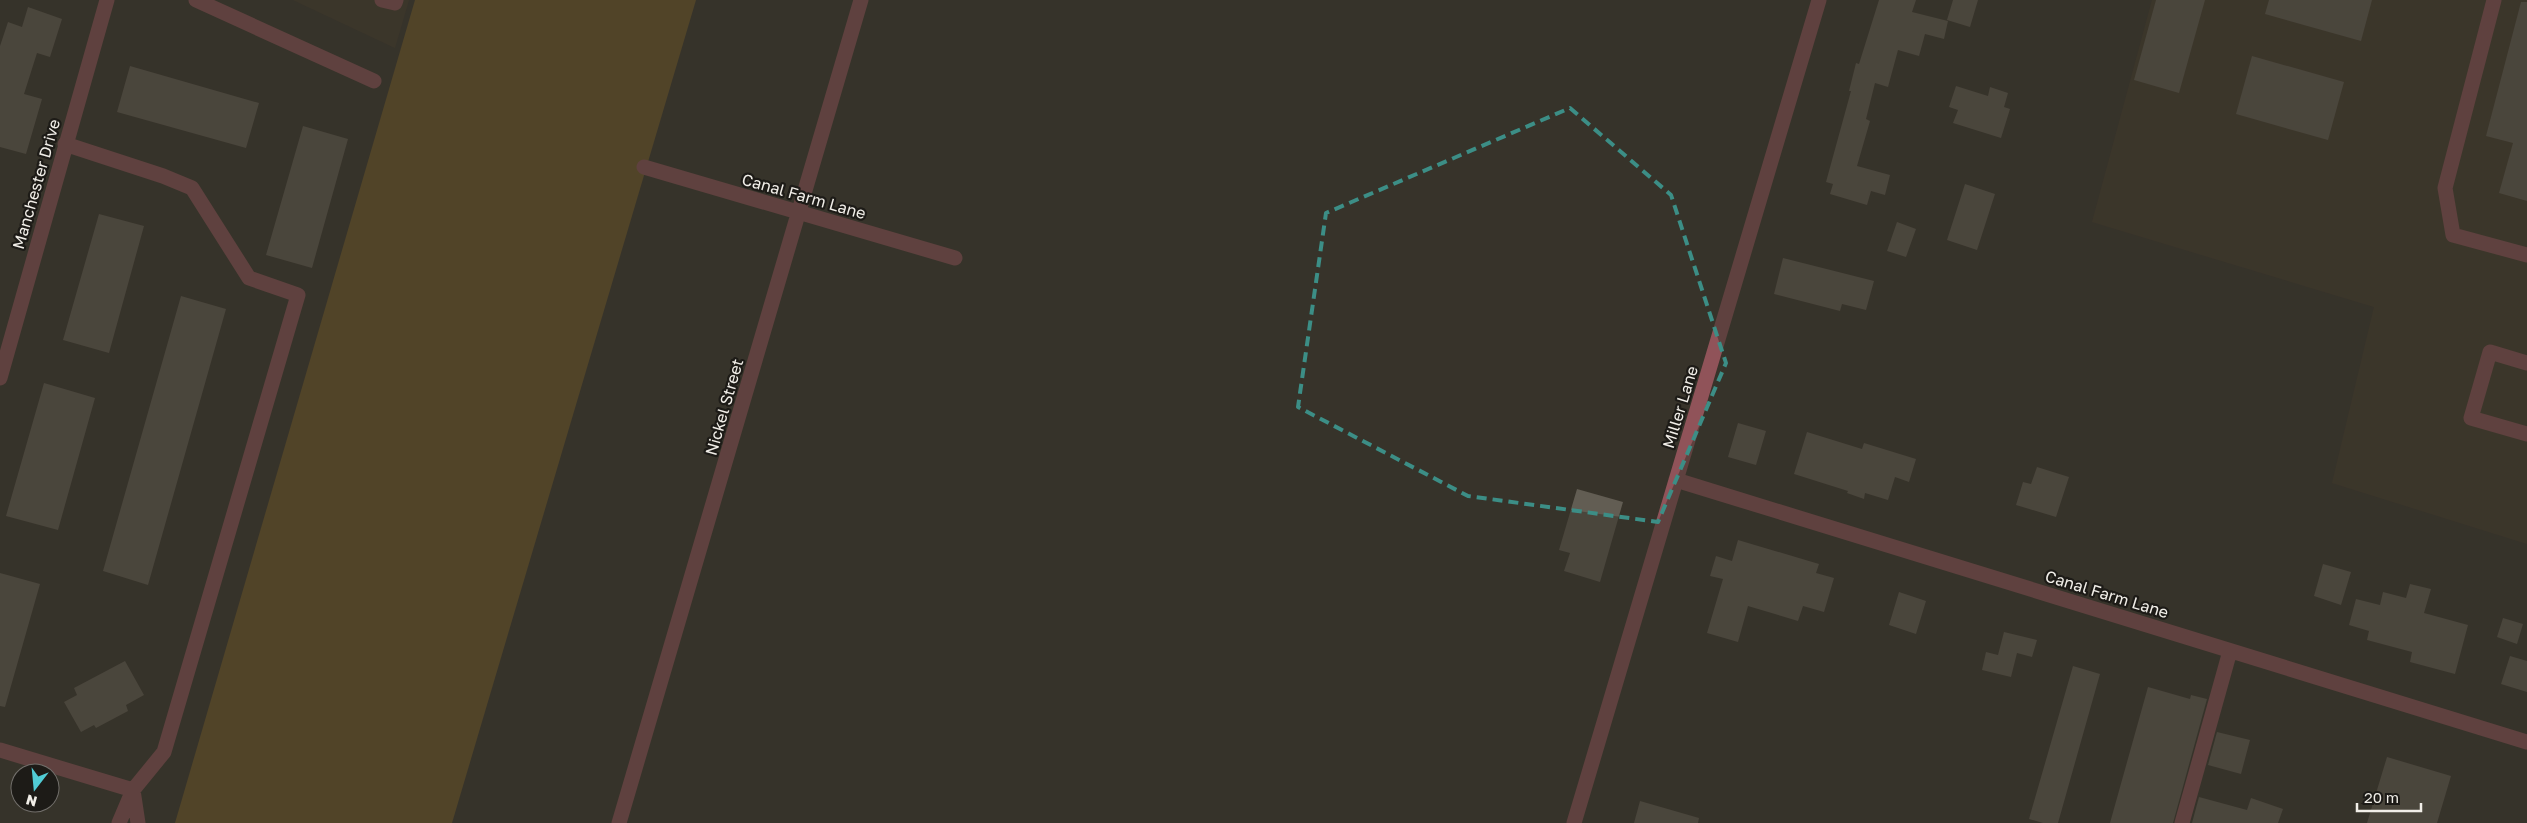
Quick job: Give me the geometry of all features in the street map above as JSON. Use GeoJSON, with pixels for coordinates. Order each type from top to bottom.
{"type":"FeatureCollection","features":[{"type":"Feature","properties":{"kind":"street","name":"Manchester Drive"},"geometry":{"type":"LineString","coordinates":[[0,378],[107,0]]}},
{"type":"Feature","properties":{"kind":"street"},"geometry":{"type":"LineString","coordinates":[[196,0],[374,81]]}},
{"type":"Feature","properties":{"kind":"street"},"geometry":{"type":"LineString","coordinates":[[382,0],[395,3],[396,0]]}},
{"type":"Feature","properties":{"kind":"street","name":"Nickel Street"},"geometry":{"type":"LineString","coordinates":[[619,823],[861,0]]}},
{"type":"Feature","properties":{"kind":"street","name":"Miller Lane"},"geometry":{"type":"LineString","coordinates":[[1574,823],[1819,0]]}},
{"type":"Feature","properties":{"kind":"street"},"geometry":{"type":"LineString","coordinates":[[2494,0],[2444,188],[2454,235],[2527,255]]}},
{"type":"Feature","properties":{"kind":"street"},"geometry":{"type":"LineString","coordinates":[[65,144],[163,176],[192,188],[249,278],[298,295],[164,752],[133,790],[119,823]]}},
{"type":"Feature","properties":{"kind":"street","name":"Canal Farm Lane"},"geometry":{"type":"LineString","coordinates":[[644,167],[798,214],[955,258]]}},
{"type":"Feature","properties":{"kind":"street"},"geometry":{"type":"LineString","coordinates":[[2527,363],[2490,352],[2471,418],[2527,434]]}},
{"type":"Feature","properties":{"kind":"street","name":"Canal Farm Lane"},"geometry":{"type":"LineString","coordinates":[[1676,480],[2527,742]]}},
{"type":"Feature","properties":{"kind":"street"},"geometry":{"type":"LineString","coordinates":[[2182,823],[2230,651]]}},
{"type":"Feature","properties":{"kind":"street"},"geometry":{"type":"LineString","coordinates":[[0,750],[133,790]]}},
{"type":"Feature","properties":{"kind":"street"},"geometry":{"type":"LineString","coordinates":[[133,790],[138,823]]}},
{"type":"Feature","properties":{"kind":"highlighted area"},"geometry":{"type":"Polygon","coordinates":[[[1570,108],[1671,195],[1726,363],[1658,522],[1468,496],[1298,407],[1326,213],[1570,108]]]}},
{"type":"Feature","properties":{"kind":"shaded area"},"geometry":{"type":"Polygon","coordinates":[[[293,0],[409,0],[395,48],[293,0]]]}},
{"type":"Feature","properties":{"kind":"shaded area"},"geometry":{"type":"Polygon","coordinates":[[[415,0],[696,0],[452,823],[175,823],[415,0]]]}},
{"type":"Feature","properties":{"kind":"shaded area"},"geometry":{"type":"Polygon","coordinates":[[[2152,0],[2527,0],[2527,544],[2332,483],[2374,307],[2092,222],[2152,0]]]}},
{"type":"Feature","properties":{"kind":"building"},"geometry":{"type":"Polygon","coordinates":[[[1879,0],[1916,0],[1912,12],[1948,21],[1944,39],[1925,34],[1919,56],[1898,50],[1888,87],[1875,83],[1866,119],[1870,121],[1857,166],[1890,175],[1885,195],[1871,191],[1867,205],[1830,194],[1833,184],[1826,182],[1851,91],[1849,91],[1856,63],[1859,64],[1879,0]]]}},
{"type":"Feature","properties":{"kind":"building"},"geometry":{"type":"Polygon","coordinates":[[[1953,0],[1978,0],[1970,27],[1947,20],[1953,0]]]}},
{"type":"Feature","properties":{"kind":"building"},"geometry":{"type":"Polygon","coordinates":[[[2156,0],[2205,0],[2179,93],[2134,80],[2156,0]]]}},
{"type":"Feature","properties":{"kind":"building"},"geometry":{"type":"Polygon","coordinates":[[[2269,0],[2372,0],[2361,41],[2265,14],[2269,0]]]}},
{"type":"Feature","properties":{"kind":"building"},"geometry":{"type":"Polygon","coordinates":[[[2521,2],[2527,2],[2527,201],[2499,193],[2513,143],[2486,136],[2521,2]]]}},
{"type":"Feature","properties":{"kind":"building"},"geometry":{"type":"Polygon","coordinates":[[[28,7],[62,19],[50,57],[37,53],[24,94],[42,99],[26,154],[0,147],[0,46],[8,22],[22,27],[28,7]]]}},
{"type":"Feature","properties":{"kind":"building"},"geometry":{"type":"Polygon","coordinates":[[[2252,56],[2344,82],[2328,140],[2236,114],[2252,56]]]}},
{"type":"Feature","properties":{"kind":"building"},"geometry":{"type":"Polygon","coordinates":[[[130,66],[259,103],[246,148],[117,112],[130,66]]]}},
{"type":"Feature","properties":{"kind":"building"},"geometry":{"type":"Polygon","coordinates":[[[1956,86],[1988,96],[1990,87],[2008,93],[2004,107],[2010,109],[2001,138],[1953,123],[1958,110],[1949,107],[1956,86]]]}},
{"type":"Feature","properties":{"kind":"building"},"geometry":{"type":"Polygon","coordinates":[[[303,126],[348,139],[312,268],[266,255],[303,126]]]}},
{"type":"Feature","properties":{"kind":"building"},"geometry":{"type":"Polygon","coordinates":[[[1965,184],[1995,194],[1977,250],[1947,240],[1965,184]]]}},
{"type":"Feature","properties":{"kind":"building"},"geometry":{"type":"Polygon","coordinates":[[[99,214],[144,226],[109,353],[63,340],[99,214]]]}},
{"type":"Feature","properties":{"kind":"building"},"geometry":{"type":"Polygon","coordinates":[[[1897,222],[1916,229],[1906,257],[1887,251],[1897,222]]]}},
{"type":"Feature","properties":{"kind":"building"},"geometry":{"type":"Polygon","coordinates":[[[1783,258],[1874,281],[1866,310],[1842,304],[1840,311],[1774,294],[1783,258]]]}},
{"type":"Feature","properties":{"kind":"building"},"geometry":{"type":"Polygon","coordinates":[[[181,296],[226,309],[148,585],[103,571],[181,296]]]}},
{"type":"Feature","properties":{"kind":"building"},"geometry":{"type":"Polygon","coordinates":[[[44,383],[95,398],[58,530],[6,516],[44,383]]]}},
{"type":"Feature","properties":{"kind":"building"},"geometry":{"type":"Polygon","coordinates":[[[1738,423],[1766,431],[1756,465],[1728,457],[1738,423]]]}},
{"type":"Feature","properties":{"kind":"building"},"geometry":{"type":"Polygon","coordinates":[[[1807,432],[1862,449],[1864,443],[1916,459],[1909,482],[1895,477],[1888,500],[1865,493],[1864,499],[1847,493],[1848,491],[1794,474],[1807,432]]]}},
{"type":"Feature","properties":{"kind":"building"},"geometry":{"type":"Polygon","coordinates":[[[2037,467],[2069,477],[2056,517],[2016,505],[2023,482],[2031,484],[2037,467]]]}},
{"type":"Feature","properties":{"kind":"building"},"geometry":{"type":"Polygon","coordinates":[[[1577,489],[1623,502],[1600,582],[1564,571],[1570,553],[1559,550],[1577,489]]]}},
{"type":"Feature","properties":{"kind":"building"},"geometry":{"type":"Polygon","coordinates":[[[1738,540],[1819,564],[1816,573],[1834,578],[1824,612],[1803,606],[1798,621],[1748,606],[1738,642],[1707,633],[1723,579],[1710,576],[1716,556],[1732,561],[1738,540]]]}},
{"type":"Feature","properties":{"kind":"building"},"geometry":{"type":"Polygon","coordinates":[[[2323,564],[2351,572],[2341,605],[2314,596],[2323,564]]]}},
{"type":"Feature","properties":{"kind":"building"},"geometry":{"type":"Polygon","coordinates":[[[0,573],[40,584],[5,707],[0,706],[0,573]]]}},
{"type":"Feature","properties":{"kind":"building"},"geometry":{"type":"Polygon","coordinates":[[[2410,584],[2431,589],[2424,613],[2468,625],[2455,674],[2410,662],[2412,652],[2367,640],[2369,631],[2349,625],[2356,599],[2380,605],[2383,592],[2406,598],[2410,584]]]}},
{"type":"Feature","properties":{"kind":"building"},"geometry":{"type":"Polygon","coordinates":[[[1899,592],[1926,601],[1916,634],[1889,625],[1899,592]]]}},
{"type":"Feature","properties":{"kind":"building"},"geometry":{"type":"Polygon","coordinates":[[[2503,618],[2523,624],[2517,644],[2497,637],[2503,618]]]}},
{"type":"Feature","properties":{"kind":"building"},"geometry":{"type":"Polygon","coordinates":[[[2004,632],[2037,640],[2032,657],[2017,653],[2011,677],[1982,670],[1986,652],[1998,655],[2004,632]]]}},
{"type":"Feature","properties":{"kind":"building"},"geometry":{"type":"Polygon","coordinates":[[[2510,656],[2527,661],[2527,692],[2501,684],[2510,656]]]}},
{"type":"Feature","properties":{"kind":"building"},"geometry":{"type":"Polygon","coordinates":[[[125,661],[144,695],[126,705],[128,711],[96,728],[94,725],[81,732],[64,702],[77,695],[74,688],[125,661]]]}},
{"type":"Feature","properties":{"kind":"building"},"geometry":{"type":"Polygon","coordinates":[[[2073,666],[2100,674],[2058,823],[2043,823],[2029,819],[2073,666]]]}},
{"type":"Feature","properties":{"kind":"building"},"geometry":{"type":"Polygon","coordinates":[[[2148,687],[2190,699],[2191,695],[2207,699],[2173,823],[2110,823],[2148,687]]]}},
{"type":"Feature","properties":{"kind":"building"},"geometry":{"type":"Polygon","coordinates":[[[2217,732],[2250,740],[2241,774],[2208,765],[2217,732]]]}},
{"type":"Feature","properties":{"kind":"building"},"geometry":{"type":"Polygon","coordinates":[[[2387,757],[2451,776],[2437,823],[2367,823],[2387,757]]]}},
{"type":"Feature","properties":{"kind":"building"},"geometry":{"type":"Polygon","coordinates":[[[2199,797],[2247,810],[2251,798],[2283,809],[2278,823],[2192,823],[2199,797]]]}},
{"type":"Feature","properties":{"kind":"building"},"geometry":{"type":"Polygon","coordinates":[[[1640,801],[1699,818],[1698,823],[1634,823],[1640,801]]]}}]}
